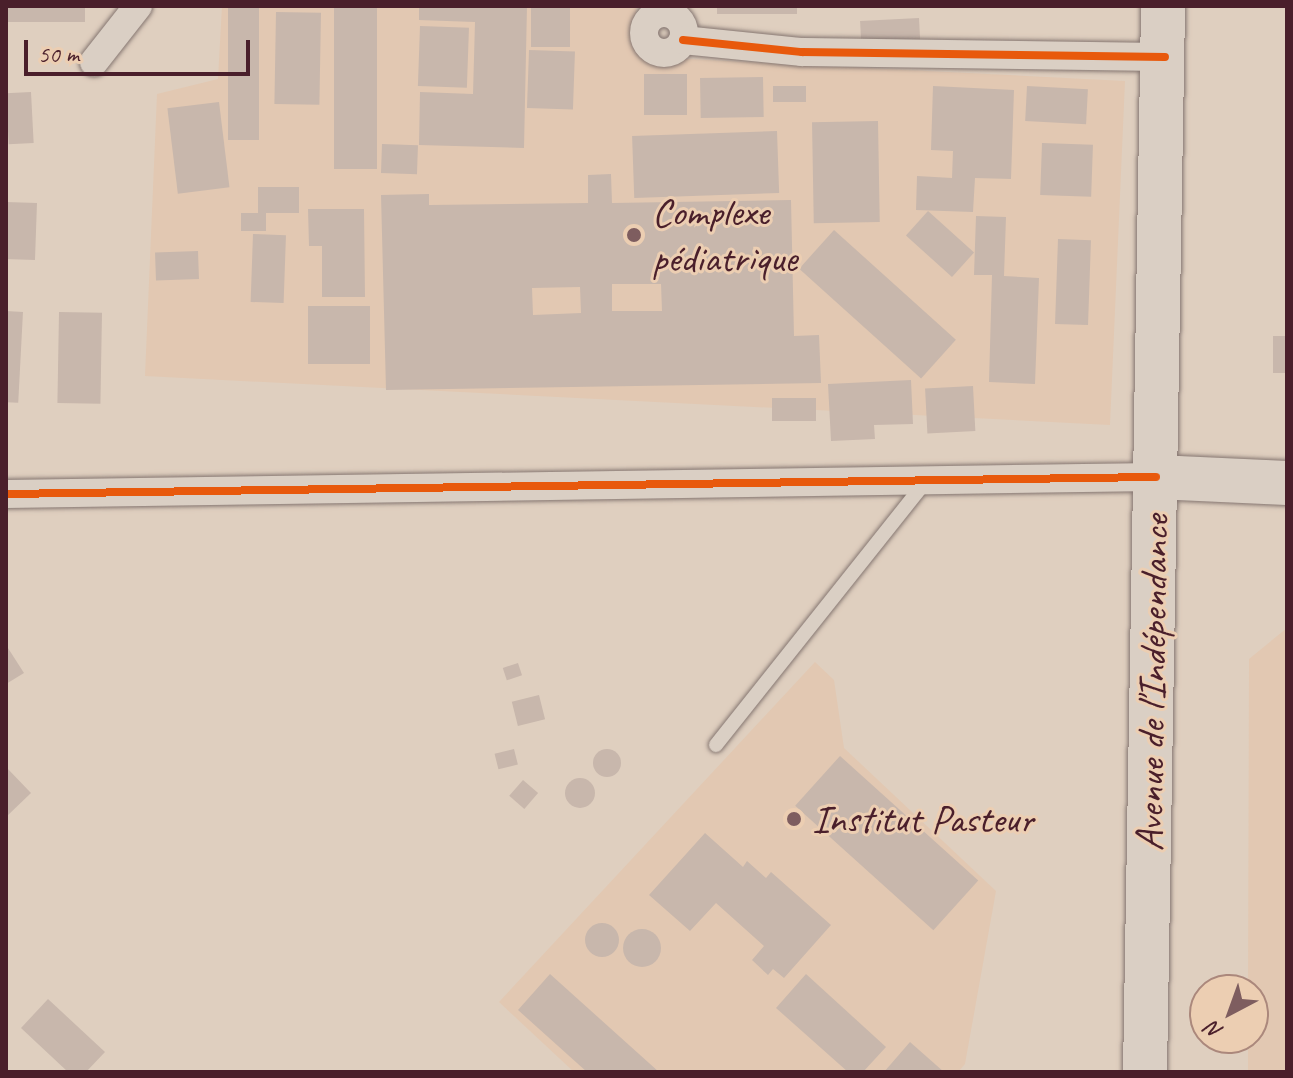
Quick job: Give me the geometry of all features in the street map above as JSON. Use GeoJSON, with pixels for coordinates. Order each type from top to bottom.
{"type":"FeatureCollection","features":[{"type":"Feature","properties":{"kind":"main road","name":"Avenue de l'Indépendance"},"geometry":{"type":"LineString","coordinates":[[1145,1072],[1165,57],[1163,6]]}},
{"type":"Feature","properties":{"kind":"main road"},"geometry":{"type":"LineString","coordinates":[[1156,477],[1287,483]]}},
{"type":"Feature","properties":{"kind":"street"},"geometry":{"type":"LineString","coordinates":[[94,62],[138,6]]}},
{"type":"Feature","properties":{"kind":"street"},"geometry":{"type":"LineString","coordinates":[[654,10],[678,19],[683,40],[802,52],[1165,57]]}},
{"type":"Feature","properties":{"kind":"street"},"geometry":{"type":"LineString","coordinates":[[6,494],[1156,477]]}},
{"type":"Feature","properties":{"kind":"lane"},"geometry":{"type":"LineString","coordinates":[[716,745],[927,480]]}},
{"type":"Feature","properties":{"kind":"shaded area","name":"Complexe pédiatrique"},"geometry":{"type":"Polygon","coordinates":[[[222,6],[636,6],[637,46],[648,57],[1125,81],[1110,425],[145,376],[157,94],[218,79],[222,6]]]}},
{"type":"Feature","properties":{"kind":"shaded area"},"geometry":{"type":"Polygon","coordinates":[[[1287,628],[1287,1072],[1248,1072],[1248,1054],[1269,1054],[1269,974],[1248,974],[1249,659],[1287,628]]]}},
{"type":"Feature","properties":{"kind":"shaded area","name":"Institut Pasteur"},"geometry":{"type":"Polygon","coordinates":[[[815,662],[834,680],[844,748],[996,891],[965,1064],[958,1072],[574,1072],[499,1002],[815,662]]]}},
{"type":"Feature","properties":{"kind":"building"},"geometry":{"type":"Polygon","coordinates":[[[6,6],[85,6],[85,22],[6,22],[6,6]]]}},
{"type":"Feature","properties":{"kind":"building"},"geometry":{"type":"Polygon","coordinates":[[[228,6],[259,6],[259,140],[228,140],[228,6]]]}},
{"type":"Feature","properties":{"kind":"building"},"geometry":{"type":"Polygon","coordinates":[[[334,6],[377,6],[377,169],[334,169],[334,6]]]}},
{"type":"Feature","properties":{"kind":"building"},"geometry":{"type":"Polygon","coordinates":[[[419,6],[527,6],[524,148],[419,145],[420,92],[473,94],[475,22],[419,20],[419,6]]]}},
{"type":"Feature","properties":{"kind":"building"},"geometry":{"type":"Polygon","coordinates":[[[531,6],[570,6],[570,47],[531,47],[531,6]]]}},
{"type":"Feature","properties":{"kind":"building"},"geometry":{"type":"Polygon","coordinates":[[[717,6],[797,6],[797,14],[717,14],[717,6]]]}},
{"type":"Feature","properties":{"kind":"building"},"geometry":{"type":"Polygon","coordinates":[[[276,12],[321,13],[319,105],[274,104],[276,12]]]}},
{"type":"Feature","properties":{"kind":"building"},"geometry":{"type":"Polygon","coordinates":[[[919,18],[920,40],[861,43],[860,21],[919,18]]]}},
{"type":"Feature","properties":{"kind":"building"},"geometry":{"type":"Polygon","coordinates":[[[420,26],[469,28],[467,88],[418,86],[420,26]]]}},
{"type":"Feature","properties":{"kind":"building"},"geometry":{"type":"Polygon","coordinates":[[[529,50],[575,52],[573,110],[527,108],[529,50]]]}},
{"type":"Feature","properties":{"kind":"building"},"geometry":{"type":"Polygon","coordinates":[[[644,74],[687,74],[687,115],[644,115],[644,74]]]}},
{"type":"Feature","properties":{"kind":"building"},"geometry":{"type":"Polygon","coordinates":[[[763,77],[764,117],[701,118],[700,78],[763,77]]]}},
{"type":"Feature","properties":{"kind":"building"},"geometry":{"type":"Polygon","coordinates":[[[773,86],[806,86],[806,102],[773,102],[773,86]]]}},
{"type":"Feature","properties":{"kind":"building"},"geometry":{"type":"Polygon","coordinates":[[[933,86],[1014,90],[1011,179],[975,178],[973,212],[916,210],[917,176],[952,178],[953,151],[931,150],[933,86]]]}},
{"type":"Feature","properties":{"kind":"building"},"geometry":{"type":"Polygon","coordinates":[[[1027,86],[1088,89],[1086,124],[1025,121],[1027,86]]]}},
{"type":"Feature","properties":{"kind":"building"},"geometry":{"type":"Polygon","coordinates":[[[31,92],[34,143],[9,144],[6,93],[31,92]]]}},
{"type":"Feature","properties":{"kind":"building"},"geometry":{"type":"Polygon","coordinates":[[[219,102],[229,187],[178,194],[167,108],[219,102]]]}},
{"type":"Feature","properties":{"kind":"building"},"geometry":{"type":"Polygon","coordinates":[[[878,121],[880,222],[814,223],[812,122],[878,121]]]}},
{"type":"Feature","properties":{"kind":"building"},"geometry":{"type":"Polygon","coordinates":[[[777,131],[779,193],[634,198],[632,136],[777,131]]]}},
{"type":"Feature","properties":{"kind":"building"},"geometry":{"type":"Polygon","coordinates":[[[1042,143],[1093,145],[1091,197],[1040,195],[1042,143]]]}},
{"type":"Feature","properties":{"kind":"building"},"geometry":{"type":"Polygon","coordinates":[[[382,144],[418,145],[417,174],[381,173],[382,144]]]}},
{"type":"Feature","properties":{"kind":"building"},"geometry":{"type":"Polygon","coordinates":[[[611,174],[612,203],[791,200],[794,336],[819,335],[821,383],[386,390],[381,195],[429,194],[429,205],[588,203],[588,175],[611,174]],[[612,284],[612,311],[662,311],[661,284],[612,284]],[[580,287],[532,288],[533,315],[581,313],[580,287]]]}},
{"type":"Feature","properties":{"kind":"building"},"geometry":{"type":"Polygon","coordinates":[[[258,187],[299,187],[299,213],[266,213],[266,231],[241,231],[241,213],[258,213],[258,187]]]}},
{"type":"Feature","properties":{"kind":"building"},"geometry":{"type":"Polygon","coordinates":[[[6,202],[37,203],[35,260],[6,259],[6,202]]]}},
{"type":"Feature","properties":{"kind":"building"},"geometry":{"type":"Polygon","coordinates":[[[308,209],[364,209],[365,297],[322,297],[322,246],[309,246],[308,209]]]}},
{"type":"Feature","properties":{"kind":"building"},"geometry":{"type":"Polygon","coordinates":[[[928,211],[974,252],[952,277],[906,236],[928,211]]]}},
{"type":"Feature","properties":{"kind":"building"},"geometry":{"type":"Polygon","coordinates":[[[976,216],[1006,217],[1004,276],[1039,278],[1035,384],[989,382],[992,275],[974,275],[976,216]]]}},
{"type":"Feature","properties":{"kind":"building"},"geometry":{"type":"Polygon","coordinates":[[[834,230],[956,340],[921,378],[799,269],[834,230]]]}},
{"type":"Feature","properties":{"kind":"building"},"geometry":{"type":"Polygon","coordinates":[[[253,234],[286,235],[284,303],[251,302],[253,234]]]}},
{"type":"Feature","properties":{"kind":"building"},"geometry":{"type":"Polygon","coordinates":[[[1058,239],[1091,240],[1088,325],[1055,324],[1058,239]]]}},
{"type":"Feature","properties":{"kind":"building"},"geometry":{"type":"Polygon","coordinates":[[[198,251],[199,279],[156,280],[155,253],[198,251]]]}},
{"type":"Feature","properties":{"kind":"building"},"geometry":{"type":"Polygon","coordinates":[[[308,306],[370,306],[370,364],[308,364],[308,306]]]}},
{"type":"Feature","properties":{"kind":"building"},"geometry":{"type":"Polygon","coordinates":[[[6,311],[23,312],[18,403],[6,402],[6,311]]]}},
{"type":"Feature","properties":{"kind":"building"},"geometry":{"type":"Polygon","coordinates":[[[59,312],[102,313],[100,404],[57,403],[59,312]]]}},
{"type":"Feature","properties":{"kind":"building"},"geometry":{"type":"Polygon","coordinates":[[[1273,336],[1287,336],[1287,373],[1273,373],[1273,336]]]}},
{"type":"Feature","properties":{"kind":"building"},"geometry":{"type":"Polygon","coordinates":[[[911,380],[913,424],[874,425],[875,439],[831,441],[828,384],[911,380]]]}},
{"type":"Feature","properties":{"kind":"building"},"geometry":{"type":"Polygon","coordinates":[[[973,386],[975,431],[927,433],[925,389],[973,386]]]}},
{"type":"Feature","properties":{"kind":"building"},"geometry":{"type":"Polygon","coordinates":[[[772,398],[816,398],[816,421],[772,421],[772,398]]]}},
{"type":"Feature","properties":{"kind":"building"},"geometry":{"type":"Polygon","coordinates":[[[6,645],[24,673],[6,684],[6,645]]]}},
{"type":"Feature","properties":{"kind":"building"},"geometry":{"type":"Polygon","coordinates":[[[518,663],[522,675],[507,680],[503,668],[518,663]]]}},
{"type":"Feature","properties":{"kind":"building"},"geometry":{"type":"Polygon","coordinates":[[[539,695],[545,719],[518,726],[512,702],[539,695]]]}},
{"type":"Feature","properties":{"kind":"building"},"geometry":{"type":"Polygon","coordinates":[[[514,749],[518,765],[498,769],[495,754],[514,749]]]}},
{"type":"Feature","properties":{"kind":"building"},"geometry":{"type":"Polygon","coordinates":[[[607,749],[617,753],[621,763],[617,773],[607,777],[597,773],[593,763],[597,753],[607,749]]]}},
{"type":"Feature","properties":{"kind":"building"},"geometry":{"type":"Polygon","coordinates":[[[840,756],[978,880],[933,930],[795,806],[840,756]]]}},
{"type":"Feature","properties":{"kind":"building"},"geometry":{"type":"Polygon","coordinates":[[[6,767],[31,793],[6,817],[6,767]]]}},
{"type":"Feature","properties":{"kind":"building"},"geometry":{"type":"Polygon","coordinates":[[[580,778],[591,782],[595,793],[591,804],[580,808],[569,804],[565,793],[569,782],[580,778]]]}},
{"type":"Feature","properties":{"kind":"building"},"geometry":{"type":"Polygon","coordinates":[[[523,780],[538,793],[524,809],[509,796],[523,780]]]}},
{"type":"Feature","properties":{"kind":"building"},"geometry":{"type":"Polygon","coordinates":[[[705,833],[743,867],[747,861],[766,878],[771,872],[831,925],[784,978],[773,969],[768,975],[752,960],[764,946],[716,903],[690,931],[649,895],[705,833]]]}},
{"type":"Feature","properties":{"kind":"building"},"geometry":{"type":"Polygon","coordinates":[[[602,923],[614,928],[619,940],[614,952],[602,957],[590,952],[585,940],[590,928],[602,923]]]}},
{"type":"Feature","properties":{"kind":"building"},"geometry":{"type":"Polygon","coordinates":[[[642,929],[656,934],[661,948],[656,962],[642,967],[628,962],[623,948],[628,934],[642,929]]]}},
{"type":"Feature","properties":{"kind":"building"},"geometry":{"type":"Polygon","coordinates":[[[550,974],[659,1072],[587,1072],[518,1010],[550,974]]]}},
{"type":"Feature","properties":{"kind":"building"},"geometry":{"type":"Polygon","coordinates":[[[806,974],[886,1047],[863,1072],[848,1072],[776,1008],[806,974]]]}},
{"type":"Feature","properties":{"kind":"building"},"geometry":{"type":"Polygon","coordinates":[[[48,999],[105,1052],[86,1072],[68,1072],[21,1028],[48,999]]]}},
{"type":"Feature","properties":{"kind":"building"},"geometry":{"type":"Polygon","coordinates":[[[910,1042],[944,1072],[884,1072],[910,1042]]]}},
{"type":"Feature","properties":{"kind":"cycle path"},"geometry":{"type":"LineString","coordinates":[[683,40],[802,52],[1165,57]]}},
{"type":"Feature","properties":{"kind":"cycle path"},"geometry":{"type":"LineString","coordinates":[[6,494],[1156,477]]}},
{"type":"Feature","properties":{"kind":"place","name":"Complexe pédiatrique"},"geometry":{"type":"Point","coordinates":[634,235]}},
{"type":"Feature","properties":{"kind":"place","name":"Institut Pasteur"},"geometry":{"type":"Point","coordinates":[794,819]}}]}
